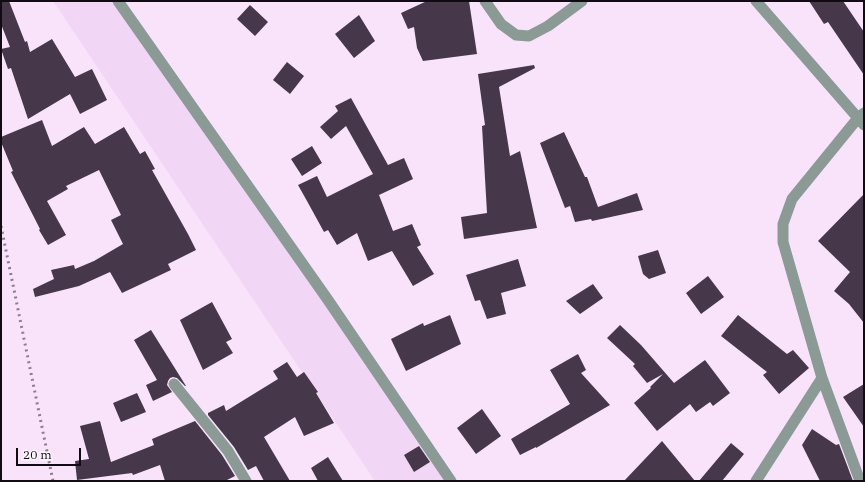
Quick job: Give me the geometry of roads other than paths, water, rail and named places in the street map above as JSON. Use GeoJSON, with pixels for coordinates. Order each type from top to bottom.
{"type":"FeatureCollection","features":[{"type":"Feature","properties":{"kind":"street"},"geometry":{"type":"LineString","coordinates":[[118,1],[328,300],[451,481]]}},
{"type":"Feature","properties":{"kind":"street"},"geometry":{"type":"LineString","coordinates":[[485,1],[501,24],[516,35],[529,36],[548,26],[582,1]]}},
{"type":"Feature","properties":{"kind":"street"},"geometry":{"type":"LineString","coordinates":[[756,1],[862,119],[792,199],[783,224],[783,242],[822,378],[860,481]]}},
{"type":"Feature","properties":{"kind":"street"},"geometry":{"type":"LineString","coordinates":[[756,481],[822,378]]}},
{"type":"Feature","properties":{"kind":"street"},"geometry":{"type":"LineString","coordinates":[[174,384],[228,451],[246,481]]}},
{"type":"Feature","properties":{"kind":"railway"},"geometry":{"type":"LineString","coordinates":[[1,226],[53,481]]}}]}
